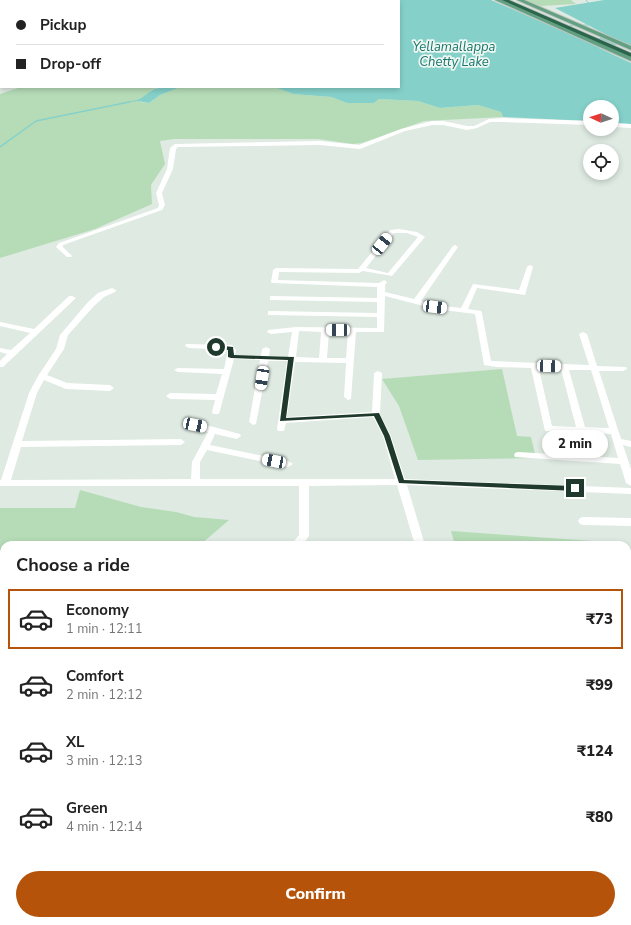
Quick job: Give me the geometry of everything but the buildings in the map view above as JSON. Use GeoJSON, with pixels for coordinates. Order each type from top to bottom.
{"type":"FeatureCollection","features":[{"type":"Feature","properties":{"kind":"highway"},"geometry":{"type":"LineString","coordinates":[[504,0],[631,51]]}},
{"type":"Feature","properties":{"kind":"highway"},"geometry":{"type":"LineString","coordinates":[[513,0],[597,38]]}},
{"type":"Feature","properties":{"kind":"highway"},"geometry":{"type":"LineString","coordinates":[[616,46],[631,55]]}},
{"type":"Feature","properties":{"kind":"main road"},"geometry":{"type":"LineString","coordinates":[[498,0],[616,46],[631,48]]}},
{"type":"Feature","properties":{"kind":"main road"},"geometry":{"type":"LineString","coordinates":[[520,0],[597,38]]}},
{"type":"Feature","properties":{"kind":"main road"},"geometry":{"type":"LineString","coordinates":[[616,46],[631,59]]}},
{"type":"Feature","properties":{"kind":"street"},"geometry":{"type":"LineString","coordinates":[[69,256],[58,247],[61,244],[160,209],[162,205],[159,193],[160,189],[170,169],[173,148],[177,145],[320,143],[360,147],[403,130],[432,123],[443,123],[467,128],[475,127],[489,121],[504,120],[583,124]]}},
{"type":"Feature","properties":{"kind":"street"},"geometry":{"type":"LineString","coordinates":[[619,125],[631,126]]}},
{"type":"Feature","properties":{"kind":"street"},"geometry":{"type":"LineString","coordinates":[[271,332],[296,329],[381,330],[381,293],[390,275],[422,238],[418,234],[400,230],[392,231],[359,271],[276,270],[274,282],[381,293],[417,301],[435,307],[478,313],[487,363],[497,365],[623,369]]}},
{"type":"Feature","properties":{"kind":"street"},"geometry":{"type":"LineString","coordinates":[[417,301],[455,247]]}},
{"type":"Feature","properties":{"kind":"street"},"geometry":{"type":"LineString","coordinates":[[464,310],[475,286],[522,293],[530,267]]}},
{"type":"Feature","properties":{"kind":"street"},"geometry":{"type":"LineString","coordinates":[[362,269],[390,275]]}},
{"type":"Feature","properties":{"kind":"street"},"geometry":{"type":"LineString","coordinates":[[112,290],[101,295],[90,304],[64,335],[60,349],[42,376],[33,393],[19,444],[3,483],[402,482],[631,491]]}},
{"type":"Feature","properties":{"kind":"street"},"geometry":{"type":"LineString","coordinates":[[272,298],[381,293]]}},
{"type":"Feature","properties":{"kind":"street"},"geometry":{"type":"LineString","coordinates":[[0,365],[72,298]]}},
{"type":"Feature","properties":{"kind":"street"},"geometry":{"type":"LineString","coordinates":[[271,313],[380,315]]}},
{"type":"Feature","properties":{"kind":"street"},"geometry":{"type":"LineString","coordinates":[[0,324],[36,332]]}},
{"type":"Feature","properties":{"kind":"street"},"geometry":{"type":"LineString","coordinates":[[296,329],[282,424],[376,414]]}},
{"type":"Feature","properties":{"kind":"street"},"geometry":{"type":"LineString","coordinates":[[322,360],[325,330]]}},
{"type":"Feature","properties":{"kind":"street"},"geometry":{"type":"LineString","coordinates":[[348,397],[352,330]]}},
{"type":"Feature","properties":{"kind":"street"},"geometry":{"type":"LineString","coordinates":[[583,334],[617,441],[629,471],[631,483]]}},
{"type":"Feature","properties":{"kind":"street"},"geometry":{"type":"LineString","coordinates":[[189,346],[229,348],[232,350],[216,412]]}},
{"type":"Feature","properties":{"kind":"street"},"geometry":{"type":"LineString","coordinates":[[0,350],[13,353]]}},
{"type":"Feature","properties":{"kind":"street"},"geometry":{"type":"LineString","coordinates":[[231,357],[265,353],[292,358],[350,361]]}},
{"type":"Feature","properties":{"kind":"street"},"geometry":{"type":"LineString","coordinates":[[253,422],[265,353]]}},
{"type":"Feature","properties":{"kind":"street"},"geometry":{"type":"LineString","coordinates":[[534,366],[548,429],[614,431]]}},
{"type":"Feature","properties":{"kind":"street"},"geometry":{"type":"LineString","coordinates":[[564,367],[581,430]]}},
{"type":"Feature","properties":{"kind":"street"},"geometry":{"type":"LineString","coordinates":[[178,370],[227,372]]}},
{"type":"Feature","properties":{"kind":"street"},"geometry":{"type":"LineString","coordinates":[[378,372],[376,414],[387,436],[419,541]]}},
{"type":"Feature","properties":{"kind":"street"},"geometry":{"type":"LineString","coordinates":[[42,376],[66,386],[110,388]]}},
{"type":"Feature","properties":{"kind":"street"},"geometry":{"type":"LineString","coordinates":[[170,396],[213,398],[220,396]]}},
{"type":"Feature","properties":{"kind":"street"},"geometry":{"type":"LineString","coordinates":[[195,425],[208,428],[213,431],[237,436]]}},
{"type":"Feature","properties":{"kind":"street"},"geometry":{"type":"LineString","coordinates":[[194,483],[196,462],[206,447],[213,431]]}},
{"type":"Feature","properties":{"kind":"street"},"geometry":{"type":"LineString","coordinates":[[617,441],[631,444]]}},
{"type":"Feature","properties":{"kind":"street"},"geometry":{"type":"LineString","coordinates":[[19,444],[182,442]]}},
{"type":"Feature","properties":{"kind":"street"},"geometry":{"type":"LineString","coordinates":[[206,447],[288,464]]}},
{"type":"Feature","properties":{"kind":"street"},"geometry":{"type":"LineString","coordinates":[[518,455],[624,461]]}},
{"type":"Feature","properties":{"kind":"street"},"geometry":{"type":"LineString","coordinates":[[300,541],[304,536],[304,483]]}},
{"type":"Feature","properties":{"kind":"street"},"geometry":{"type":"LineString","coordinates":[[583,521],[631,522]]}},
{"type":"Feature","properties":{"kind":"green space"},"geometry":{"type":"Polygon","coordinates":[[[525,0],[571,0],[576,4],[541,6],[525,0]]]}},
{"type":"Feature","properties":{"kind":"green space"},"geometry":{"type":"Polygon","coordinates":[[[18,88],[159,88],[153,89],[139,102],[149,103],[160,95],[178,88],[277,88],[293,94],[331,97],[347,103],[374,103],[379,99],[418,101],[440,108],[478,105],[501,112],[503,117],[424,121],[362,143],[353,144],[318,139],[174,139],[160,141],[165,164],[151,185],[152,204],[95,229],[0,258],[0,94],[18,88]]]}},
{"type":"Feature","properties":{"kind":"green space"},"geometry":{"type":"Polygon","coordinates":[[[502,369],[517,436],[531,437],[536,458],[418,460],[399,406],[382,379],[502,369]]]}},
{"type":"Feature","properties":{"kind":"green space"},"geometry":{"type":"Polygon","coordinates":[[[80,490],[141,507],[176,512],[194,517],[229,520],[205,541],[0,541],[0,508],[75,508],[80,490]]]}},
{"type":"Feature","properties":{"kind":"green space"},"geometry":{"type":"Polygon","coordinates":[[[451,531],[592,541],[454,541],[451,531]]]}},
{"type":"Feature","properties":{"kind":"water","name":"Yellamallappa Chetty Lake"},"geometry":{"type":"Polygon","coordinates":[[[400,0],[491,0],[586,41],[609,36],[555,8],[604,0],[631,0],[631,46],[625,43],[599,48],[631,63],[631,124],[619,123],[619,100],[583,100],[583,121],[503,117],[501,112],[478,105],[440,108],[418,101],[379,99],[374,103],[347,103],[331,97],[293,94],[277,88],[400,88],[400,0]]]}},
{"type":"Feature","properties":{"kind":"water"},"geometry":{"type":"Polygon","coordinates":[[[178,88],[160,95],[149,103],[137,101],[154,89],[178,88]]]}},
{"type":"Feature","properties":{"kind":"waterway"},"geometry":{"type":"LineString","coordinates":[[586,0],[591,6]]}},
{"type":"Feature","properties":{"kind":"waterway"},"geometry":{"type":"LineString","coordinates":[[565,26],[588,25]]}},
{"type":"Feature","properties":{"kind":"waterway"},"geometry":{"type":"LineString","coordinates":[[129,102],[139,100]]}},
{"type":"Feature","properties":{"kind":"waterway"},"geometry":{"type":"LineString","coordinates":[[0,147],[36,121],[129,102]]}},
{"type":"Feature","properties":{"kind":"waterway"},"geometry":{"type":"LineString","coordinates":[[124,103],[129,102]]}},
{"type":"Feature","properties":{"kind":"route"},"geometry":{"type":"LineString","coordinates":[[216,347],[231,348],[231,357],[292,358],[282,420],[376,414],[387,436],[402,482],[575,488]]}}]}
